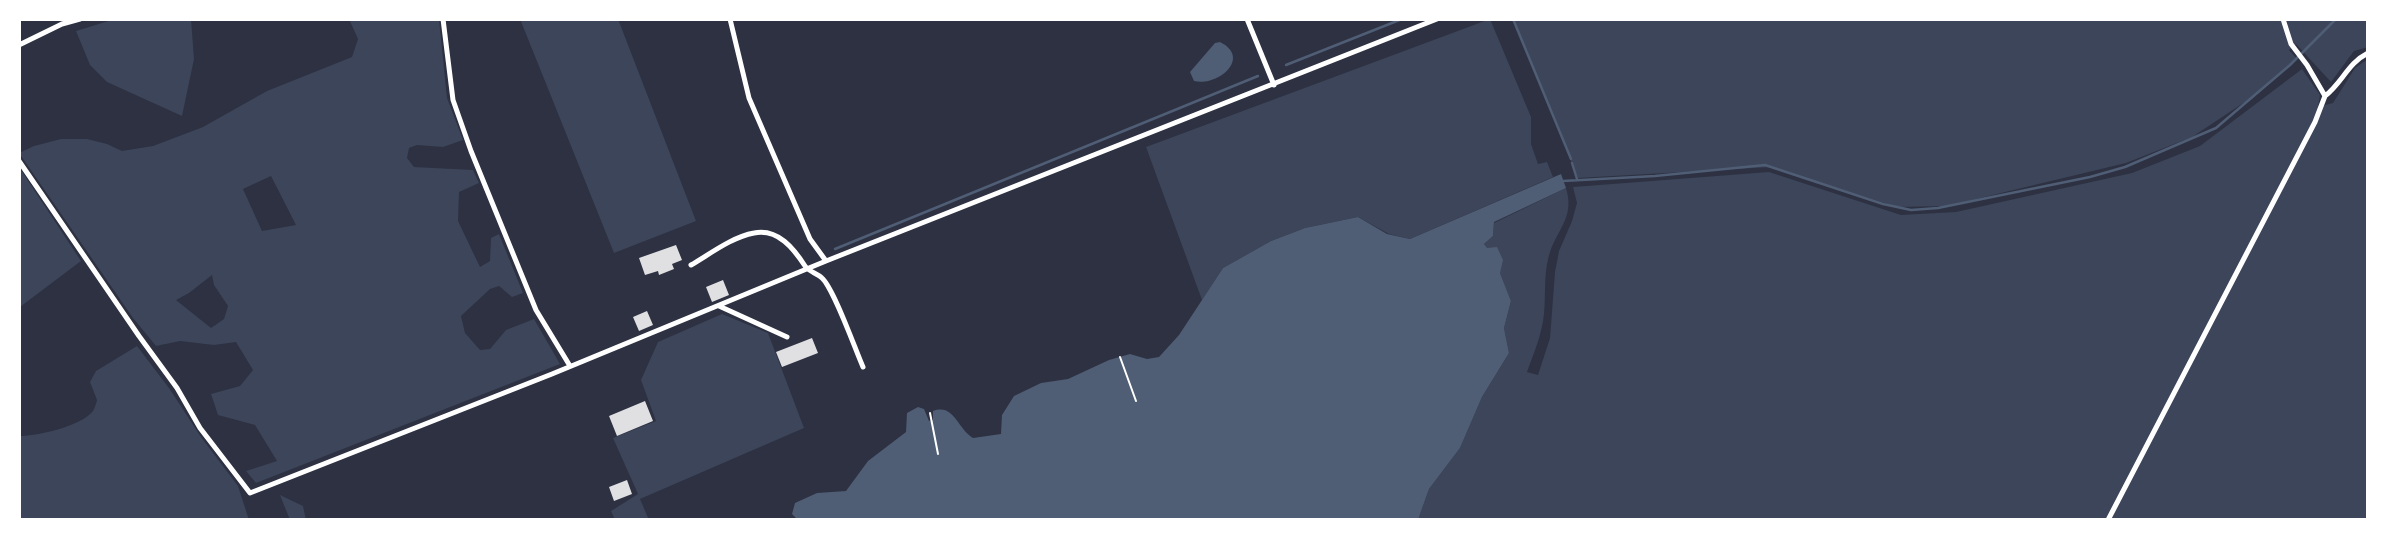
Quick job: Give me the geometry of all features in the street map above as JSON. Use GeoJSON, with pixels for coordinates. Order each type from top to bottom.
{"type":"FeatureCollection","features":[{"type":"Feature","properties":{"kind":"street"},"geometry":{"type":"LineString","coordinates":[[19,46],[62,24],[80,19]]}},
{"type":"Feature","properties":{"kind":"street"},"geometry":{"type":"LineString","coordinates":[[443,19],[453,100],[471,151],[536,310],[570,366]]}},
{"type":"Feature","properties":{"kind":"street"},"geometry":{"type":"LineString","coordinates":[[730,19],[749,98],[810,239],[826,261]]}},
{"type":"Feature","properties":{"kind":"street"},"geometry":{"type":"LineString","coordinates":[[1247,19],[1274,85]]}},
{"type":"Feature","properties":{"kind":"street"},"geometry":{"type":"LineString","coordinates":[[19,161],[177,388],[200,428],[250,493],[1437,19]]}},
{"type":"Feature","properties":{"kind":"street"},"geometry":{"type":"LineString","coordinates":[[2283,19],[2292,47],[2307,65],[2325,96]]}},
{"type":"Feature","properties":{"kind":"street"},"geometry":{"type":"LineString","coordinates":[[2108,520],[2315,122],[2325,96],[2334,89],[2350,64],[2368,52]]}},
{"type":"Feature","properties":{"kind":"street"},"geometry":{"type":"LineString","coordinates":[[691,265],[756,232],[787,242],[798,253],[807,269],[822,278],[831,291],[863,367]]}},
{"type":"Feature","properties":{"kind":"street"},"geometry":{"type":"LineString","coordinates":[[719,306],[787,337]]}},
{"type":"Feature","properties":{"kind":"path"},"geometry":{"type":"LineString","coordinates":[[1120,357],[1136,401]]}},
{"type":"Feature","properties":{"kind":"path"},"geometry":{"type":"LineString","coordinates":[[930,413],[937,454]]}},
{"type":"Feature","properties":{"kind":"shaded area"},"geometry":{"type":"Polygon","coordinates":[[[115,19],[191,19],[194,59],[182,116],[107,82],[90,65],[76,31],[115,19]]]}},
{"type":"Feature","properties":{"kind":"shaded area"},"geometry":{"type":"Polygon","coordinates":[[[349,19],[439,19],[447,98],[463,140],[443,147],[417,145],[409,148],[407,158],[414,167],[473,170],[479,183],[459,192],[458,221],[480,267],[490,261],[491,238],[499,234],[523,293],[512,297],[499,286],[490,289],[461,316],[465,333],[480,350],[490,349],[506,330],[534,319],[560,364],[256,483],[246,471],[277,461],[255,425],[218,415],[211,394],[240,386],[253,370],[236,342],[214,345],[180,341],[156,346],[133,318],[19,153],[61,139],[87,139],[122,151],[153,146],[203,127],[267,91],[352,57],[358,39],[349,19]],[[271,176],[243,189],[262,231],[296,225],[271,176]],[[212,275],[176,300],[211,328],[224,319],[228,306],[214,285],[212,275]]]}},
{"type":"Feature","properties":{"kind":"shaded area"},"geometry":{"type":"Polygon","coordinates":[[[520,19],[618,19],[696,221],[614,253],[520,19]]]}},
{"type":"Feature","properties":{"kind":"shaded area"},"geometry":{"type":"Polygon","coordinates":[[[1490,19],[1531,117],[1531,144],[1538,164],[1547,162],[1553,177],[1410,239],[1389,234],[1358,217],[1305,228],[1271,241],[1223,268],[1202,300],[1146,147],[1490,19]]]}},
{"type":"Feature","properties":{"kind":"shaded area"},"geometry":{"type":"Polygon","coordinates":[[[1513,19],[2368,19],[2368,47],[2354,51],[2331,82],[2296,44],[2289,50],[2297,59],[2257,94],[2192,137],[2126,163],[1947,206],[1897,207],[1771,167],[1578,178],[1513,19]]]}},
{"type":"Feature","properties":{"kind":"shaded area"},"geometry":{"type":"Polygon","coordinates":[[[1220,42],[1233,56],[1228,70],[1213,80],[1194,81],[1190,72],[1215,43],[1220,42]]]}},
{"type":"Feature","properties":{"kind":"shaded area"},"geometry":{"type":"Polygon","coordinates":[[[2368,59],[2368,520],[1418,520],[1429,489],[1460,448],[1482,397],[1509,353],[1504,328],[1511,301],[1484,244],[1493,236],[1494,223],[1566,188],[1567,213],[1548,257],[1543,321],[1527,372],[1538,375],[1550,338],[1559,251],[1577,203],[1573,187],[1769,172],[1901,215],[1956,212],[2132,173],[2200,146],[2302,69],[2320,95],[2318,107],[2333,103],[2355,68],[2368,59]]]}},
{"type":"Feature","properties":{"kind":"shaded area"},"geometry":{"type":"Polygon","coordinates":[[[19,167],[81,261],[20,307],[19,307],[19,167]]]}},
{"type":"Feature","properties":{"kind":"shaded area"},"geometry":{"type":"Polygon","coordinates":[[[1561,174],[1566,188],[1494,222],[1493,236],[1484,244],[1487,248],[1497,247],[1503,260],[1500,273],[1511,301],[1504,328],[1509,353],[1482,397],[1460,448],[1429,489],[1418,520],[798,520],[792,514],[795,503],[817,493],[846,491],[868,461],[906,432],[907,413],[918,407],[924,409],[929,421],[933,420],[933,411],[946,410],[973,438],[1001,434],[1002,415],[1014,396],[1041,383],[1068,379],[1109,360],[1130,354],[1147,359],[1159,357],[1179,335],[1223,268],[1271,241],[1305,228],[1358,217],[1387,234],[1410,239],[1561,174]]]}},
{"type":"Feature","properties":{"kind":"shaded area"},"geometry":{"type":"Polygon","coordinates":[[[722,314],[768,333],[804,428],[640,499],[649,520],[615,520],[611,511],[638,494],[613,438],[656,421],[641,380],[658,342],[722,314]]]}},
{"type":"Feature","properties":{"kind":"shaded area"},"geometry":{"type":"Polygon","coordinates":[[[137,346],[238,486],[249,520],[19,520],[19,436],[59,429],[87,416],[97,401],[90,382],[96,371],[137,346]]]}},
{"type":"Feature","properties":{"kind":"shaded area"},"geometry":{"type":"Polygon","coordinates":[[[280,495],[303,506],[306,520],[290,520],[280,495]]]}},
{"type":"Feature","properties":{"kind":"building"},"geometry":{"type":"Polygon","coordinates":[[[676,245],[682,260],[672,264],[674,269],[659,275],[658,271],[645,275],[639,258],[676,245]]]}},
{"type":"Feature","properties":{"kind":"building"},"geometry":{"type":"Polygon","coordinates":[[[723,280],[729,295],[712,302],[706,287],[723,280]]]}},
{"type":"Feature","properties":{"kind":"building"},"geometry":{"type":"Polygon","coordinates":[[[647,311],[653,325],[639,331],[633,317],[647,311]]]}},
{"type":"Feature","properties":{"kind":"building"},"geometry":{"type":"Polygon","coordinates":[[[812,338],[818,353],[782,367],[776,352],[812,338]]]}},
{"type":"Feature","properties":{"kind":"building"},"geometry":{"type":"Polygon","coordinates":[[[645,401],[653,421],[617,436],[609,416],[645,401]]]}},
{"type":"Feature","properties":{"kind":"building"},"geometry":{"type":"Polygon","coordinates":[[[627,480],[632,494],[614,501],[609,487],[627,480]]]}},
{"type":"Feature","properties":{"kind":"waterway"},"geometry":{"type":"LineString","coordinates":[[1286,65],[1402,19]]}},
{"type":"Feature","properties":{"kind":"waterway"},"geometry":{"type":"LineString","coordinates":[[1513,19],[1571,159]]}},
{"type":"Feature","properties":{"kind":"waterway"},"geometry":{"type":"LineString","coordinates":[[1563,181],[1655,176],[1765,165],[1883,204],[1911,210],[1938,208],[2090,177],[2125,167],[2216,128],[2290,65],[2336,19]]}},
{"type":"Feature","properties":{"kind":"waterway"},"geometry":{"type":"LineString","coordinates":[[835,249],[1258,76]]}},
{"type":"Feature","properties":{"kind":"waterway"},"geometry":{"type":"LineString","coordinates":[[1572,163],[1577,179]]}}]}
